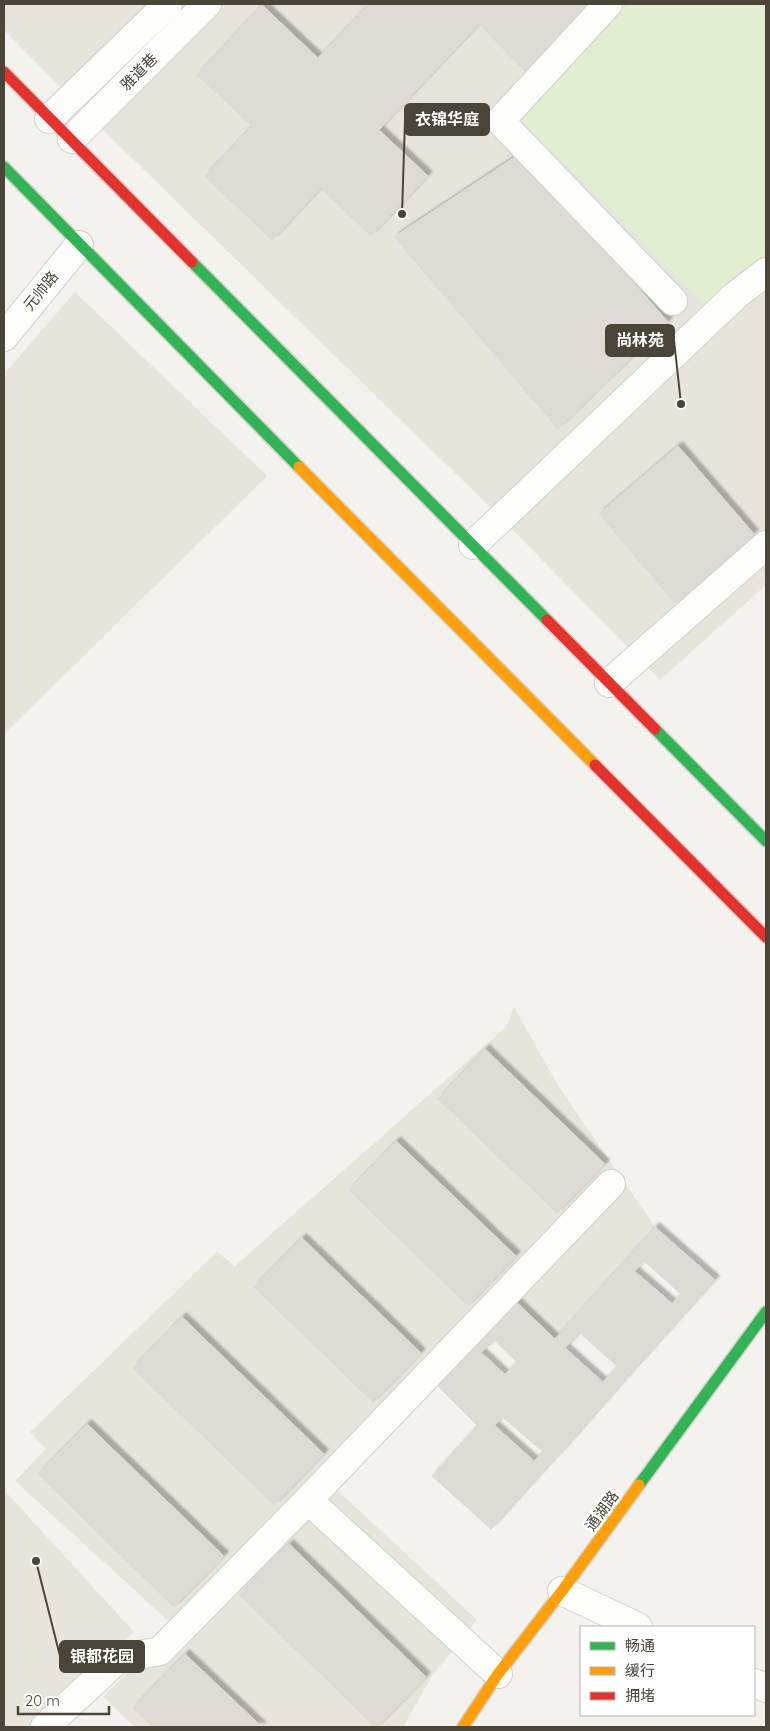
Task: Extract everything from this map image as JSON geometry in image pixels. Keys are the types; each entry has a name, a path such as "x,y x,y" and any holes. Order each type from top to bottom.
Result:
{"main road":[{"path":"4,72 766,841"},
{"path":"4,167 79,245 766,937"},
{"name":"通湖路","path":"463,1727 498,1674 562,1591 766,1312"}],"street":[{"name":"雅道巷","path":"50,119 168,4"},
{"name":"雅道巷","path":"72,139 206,4"},
{"path":"608,4 500,120 673,301"},
{"name":"元帅路","path":"4,337 79,245"},
{"path":"473,545 736,295 766,272"},
{"path":"609,683 766,545"},
{"path":"45,1727 118,1659 160,1651 308,1500 611,1184"},
{"path":"308,1500 498,1674"},
{"path":"562,1591 636,1626"}],"shaded area":[{"path":"4,4 630,4 520,118 704,303 766,253 766,585 660,680 488,505 98,125 4,30"},
{"path":"75,292 267,476 4,734 4,374"},
{"path":"514,1007 559,1087 655,1227 555,1339 515,1300 336,1489 477,1620 432,1676 403,1727 135,1727 103,1697 173,1625 15,1481 46,1449 30,1432 217,1252 235,1266 506,1027"},
{"path":"4,1490 134,1632 33,1727 4,1727"}],"green space":[{"path":"630,4 762,4 766,8 766,253 704,303 520,118"}],"building":[{"path":"369,4 593,4 532,78 479,24 379,130 428,176 371,236 321,188 272,240 205,176 252,126 197,75 262,5 318,58"},
{"path":"521,153 668,322 558,429 394,237"},
{"path":"678,446 754,534 675,603 599,514"},
{"path":"485,1049 605,1164 557,1213 438,1099"},
{"path":"396,1141 516,1256 468,1306 349,1190"},
{"path":"655,1227 715,1280 702,1294 643,1241"},
{"path":"302,1238 421,1353 373,1402 254,1287"},
{"path":"643,1241 702,1294 684,1314 672,1304 681,1294 644,1261 635,1271 624,1262"},
{"path":"624,1262 684,1314 628,1376 569,1323"},
{"path":"514,1300 555,1339 526,1371 485,1331"},
{"path":"182,1317 324,1454 274,1505 133,1368"},
{"path":"569,1323 580,1333 565,1348 555,1339"},
{"path":"485,1331 494,1340 481,1352 472,1344"},
{"path":"555,1339 614,1392 562,1451 502,1398"},
{"path":"472,1344 515,1384 478,1426 435,1383"},
{"path":"517,1362 526,1371 515,1384 505,1375"},
{"path":"618,1366 628,1376 614,1392 603,1382"},
{"path":"502,1398 562,1451 544,1470 534,1462 543,1452 503,1417 494,1426 485,1417"},
{"path":"485,1417 544,1470 491,1529 432,1476"},
{"path":"87,1424 224,1556 174,1607 38,1474"},
{"path":"289,1544 426,1677 377,1727 240,1595"},
{"path":"185,1654 262,1727 153,1727 133,1708"}],"traffic: fast":[{"path":"4,167 299,467"},
{"path":"192,262 547,620"},
{"path":"655,729 766,841"},
{"path":"639,1485 766,1312"}],"traffic: slow":[{"path":"299,467 595,765"},
{"path":"463,1727 498,1674 562,1591 639,1485"}],"traffic: jam":[{"path":"4,72 192,262"},
{"path":"547,620 655,729"},
{"path":"595,765 766,937"}],"place":[{"name":"衣锦华庭","path":"402,214"},
{"name":"尚林苑","path":"681,404"},
{"name":"银都花园","path":"36,1561"}]}
